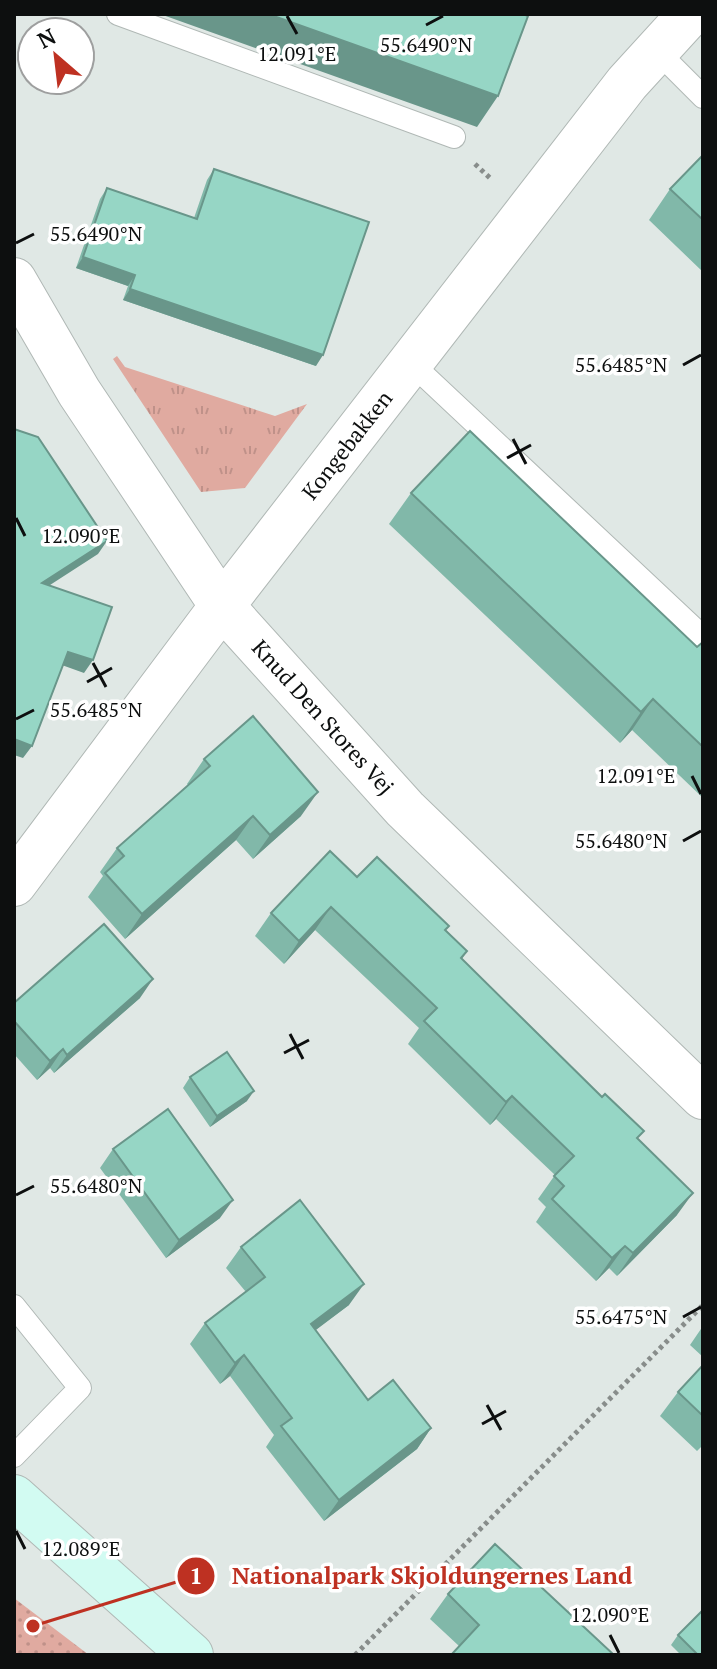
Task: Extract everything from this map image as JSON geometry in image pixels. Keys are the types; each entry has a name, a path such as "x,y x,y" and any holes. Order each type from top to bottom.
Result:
{"main road":[{"path":"14,1497 191,1655"}],"street":[{"name":"Kongebakken","path":"14,884 222,606 627,83 690,14"},
{"name":"Knud Den Stores Vej","path":"14,280 79,392 222,606 405,809 703,1097"}],"lane":[{"path":"118,14 454,137"},
{"path":"657,51 703,97"},
{"path":"411,363 703,637"},
{"path":"14,1306 80,1388 14,1456"}],"path":[{"path":"454,137 461,150 527,213"},
{"path":"355,1655 703,1305"}],"green space":[{"path":"117,356 125,367 275,416 307,404 245,488 201,492 113,359"},
{"path":"14,1598 89,1655 14,1655"}],"building":[{"path":"268,14 523,14 528,16 498,96"},
{"path":"703,155 703,220 670,189"},
{"path":"214,169 369,222 323,355 130,289 135,275 83,257 107,188 197,219"},
{"path":"14,429 38,437 107,541 42,583 112,607 93,660 68,652 32,746 14,739"},
{"path":"470,431 697,647 703,642 703,747 653,699 641,712 411,493"},
{"path":"253,716 318,792 270,835 253,816 142,914 105,873 124,856 117,848 210,766 204,759"},
{"path":"330,851 357,877 377,857 449,926 445,930 467,951 461,958 602,1097 605,1094 644,1131 637,1138 693,1193 633,1253 625,1246 612,1258 552,1199 564,1186 554,1176 574,1156 512,1096 506,1102 424,1021 437,1008 331,907 299,941 271,913"},
{"path":"104,924 153,979 67,1055 63,1049 50,1061 14,1021 14,1003"},
{"path":"227,1052 254,1091 217,1116 190,1077"},
{"path":"168,1109 233,1200 179,1240 113,1149"},
{"path":"300,1200 364,1284 311,1324 368,1400 393,1380 431,1428 339,1500 281,1426 292,1418 244,1355 235,1363 205,1323 265,1277 241,1247"},
{"path":"703,1365 703,1416 678,1392"},
{"path":"495,1544 614,1655 451,1655 479,1625 448,1594"},
{"path":"703,1610 703,1655 698,1655 678,1635"}],"place":[{"name":"Nationalpark Skjoldungernes Land","path":"33,1626"}]}
